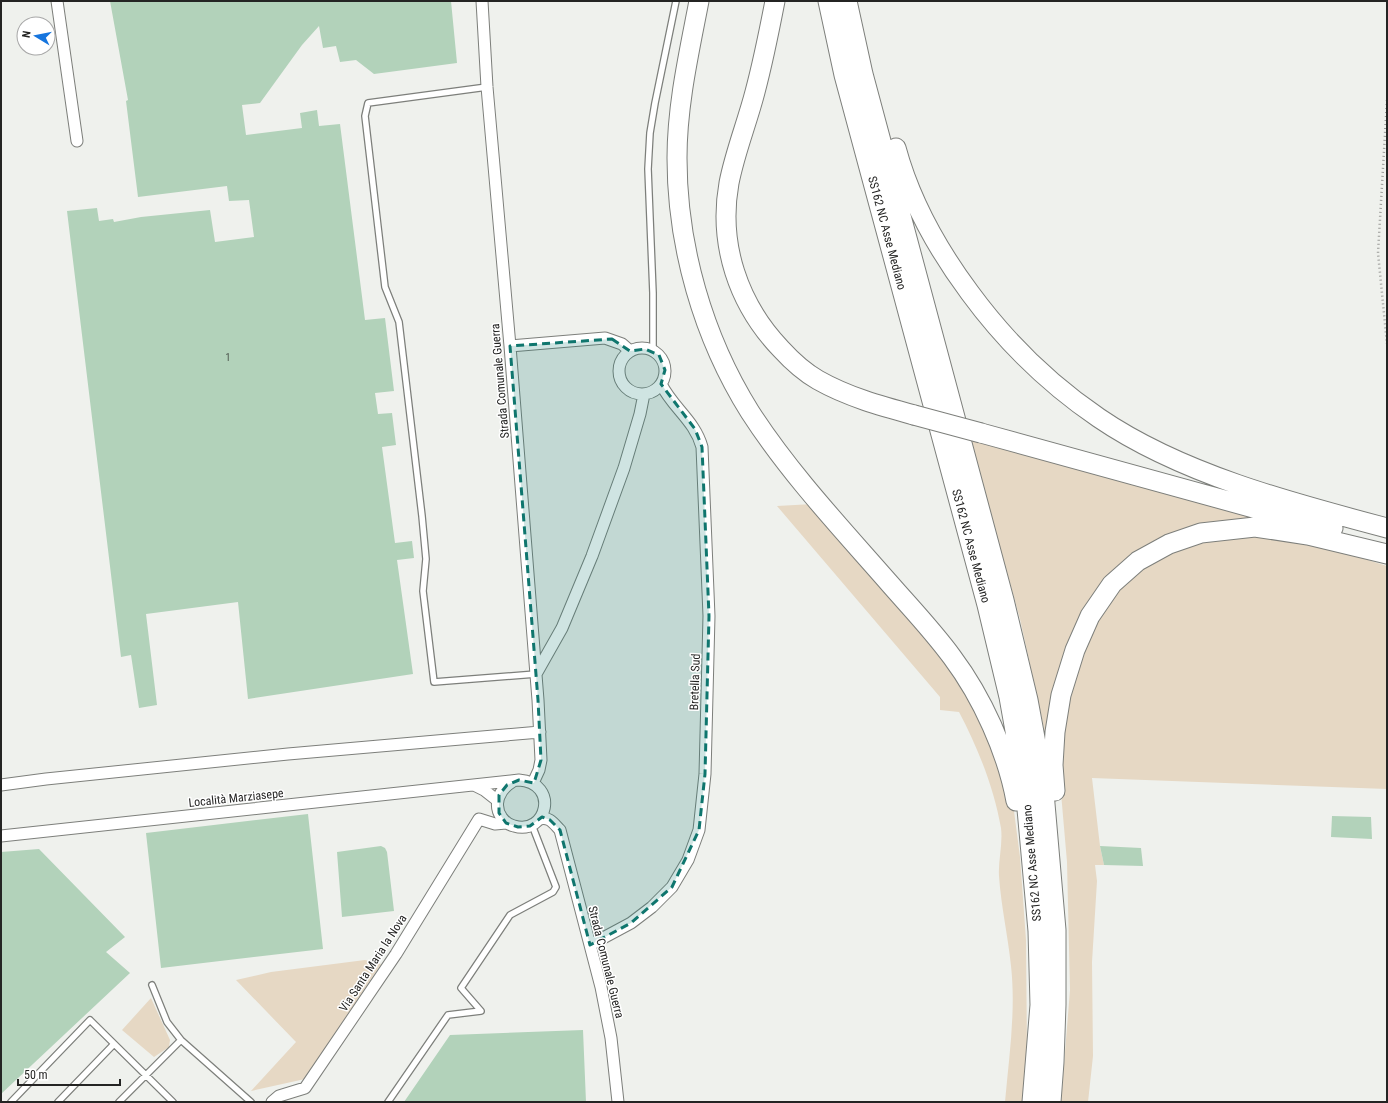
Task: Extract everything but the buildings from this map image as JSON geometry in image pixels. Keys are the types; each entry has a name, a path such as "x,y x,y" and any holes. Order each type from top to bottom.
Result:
{"highway":[{"path":"699,1 684,79 677,158 678,190 682,222 688,256 700,306 727,370 750,411 776,448 826,511 929,628 953,658 971,686 990,722 1004,758 1047,930"},
{"path":"775,1 755,93 729,182 726,204 726,225 732,267 743,295 757,320 792,361 817,379 844,392 874,403 1290,518 1387,542"},
{"name":"SS162 NC Asse Mediano","path":"828,1 844,75 985,597 1007,689 1025,788 1047,930 1056,1012 1054,1062 1050,1102"},
{"name":"SS162 NC Asse Mediano","path":"847,1 863,74 1002,592 1028,700 1043,781 1047,930 1032,1102"},
{"path":"855,1 902,172 924,218 950,267 986,315 1027,360 1067,394 1100,419 1136,440 1177,460 1233,483 1387,528"},
{"path":"1047,930 1060,859 1053,766 1055,732 1061,695 1075,650 1090,616 1112,584 1138,561 1169,544 1201,533 1255,527 1308,535 1387,554"}],"street":[{"path":"58,1 77,141"},
{"name":"Strada Comunale Guerra","path":"482,1 487,87 510,346 540,732 541,760 539,770 533,783"},
{"path":"510,346 605,338 622,344 630,352"},
{"path":"645,348 653,351 663,362 665,370 664,378 661,384 656,390 644,394 634,393 628,390 620,378 619,370 624,357 630,352 638,349 645,348"},
{"name":"Bretella Sud","path":"590,945 631,922 652,907 672,887 688,860 699,830 703,803 709,616 702,446 695,429 674,404 661,384"},
{"path":"536,674 562,628 592,556 624,468 640,414 644,394"},
{"path":"1,785 288,754 540,732"},
{"path":"519,780 533,783 542,793 545,800 543,813 536,822 524,828 506,823 499,813 498,801 502,789 512,782 519,780"},
{"name":"Località Marziasepe","path":"1,836 512,782"},
{"path":"474,785 484,790 498,801"},
{"name":"Strada Comunale Guerra","path":"536,822 544,818 550,820 560,830 602,987 611,1038 618,1102"},
{"name":"Via Santa Maria la Nova","path":"272,1102 280,1096 305,1088 396,954 478,819 495,824 506,823"}],"lane":[{"path":"653,351 653,292 648,169 650,134 676,1"},
{"path":"487,87 368,103 365,116 385,287 399,322 422,516 426,560 423,591 434,682 536,674"},
{"path":"388,1102 448,1015 481,1011 461,988 510,915 553,892 556,887 536,822"},
{"path":"152,985 167,1022 181,1040 251,1102"},
{"path":"11,1102 90,1020 173,1102"},
{"path":"119,1102 181,1040"},
{"path":"58,1102 114,1044"}],"path":[{"path":"1387,100 1378,253 1387,344"}],"highlighted area":[{"path":"612,339 630,351 645,349 659,355 665,370 661,384 695,429 702,447 709,616 705,774 699,830 672,887 631,923 590,945 560,830 550,820 542,817 530,826 518,827 506,823 499,813 499,795 507,785 519,780 534,783 541,760 538,700 510,346"}],"shaded area":[{"path":"970,440 1291,523 1236,523 1109,577 1049,733 1045,733 1020,619"},
{"path":"813,504 942,653 998,752 1014,811 1020,857 1026,940 1027,1053 1023,1102 1005,1102 1013,1000 1010,955 999,876 1001,828 990,783 973,740 959,712 940,710 940,697 777,506"},
{"path":"1220,536 1276,536 1352,555 1387,566 1387,789 1092,778 1100,846 1104,865 1095,865 1097,881 1092,962 1093,1056 1088,1102 1061,1102 1070,990 1067,862 1059,770 1070,686 1096,617 1116,588 1160,556"},
{"path":"365,960 381,964 305,1079 251,1091 296,1042 236,980 271,972"},
{"path":"151,998 170,1040 169,1047 154,1057 122,1030"}]}
